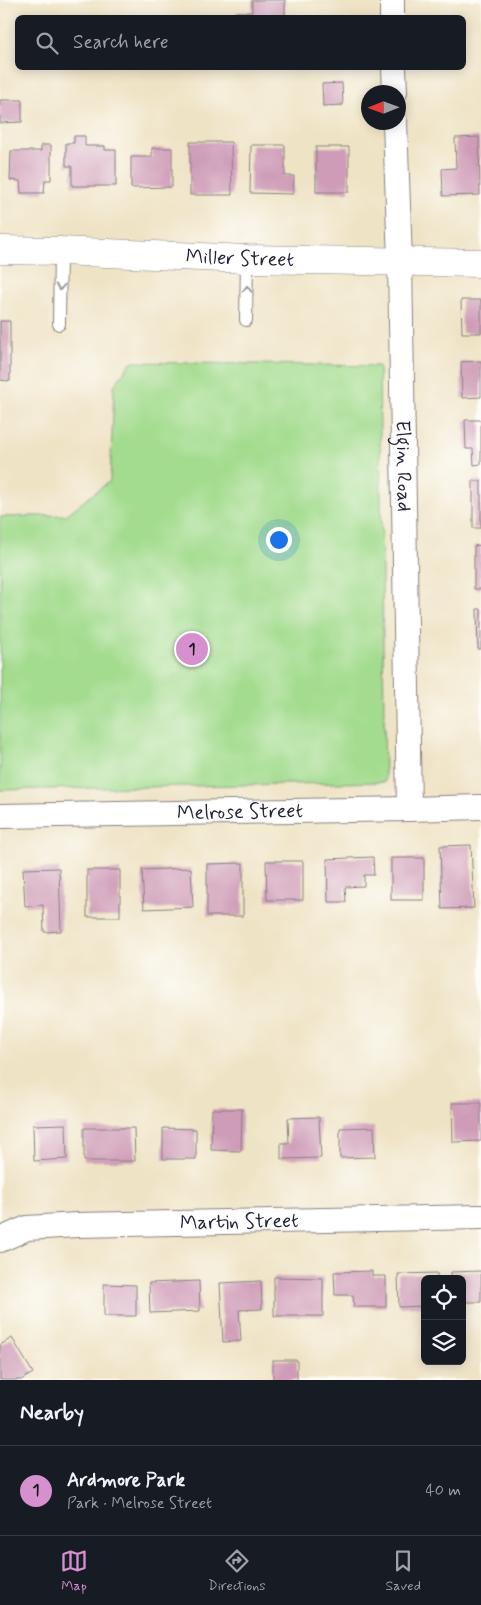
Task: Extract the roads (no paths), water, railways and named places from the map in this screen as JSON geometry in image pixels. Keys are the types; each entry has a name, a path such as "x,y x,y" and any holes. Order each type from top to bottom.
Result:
{"main road":[{"name":"Miller Street","path":"0,250 247,259 481,263"}],"street":[{"path":"392,0 392,15"},
{"path":"394,70 394,85"},
{"name":"Elgin Road","path":"396,130 409,809"},
{"name":"Melrose Street","path":"0,816 409,809 481,806"},
{"name":"Martin Street","path":"0,1240 27,1228 77,1225 481,1217"}],"lane":[{"path":"59,324 60,251"},
{"path":"246,320 247,259"}],"place":[{"name":"Ardmore Park","path":"192,649"}]}
